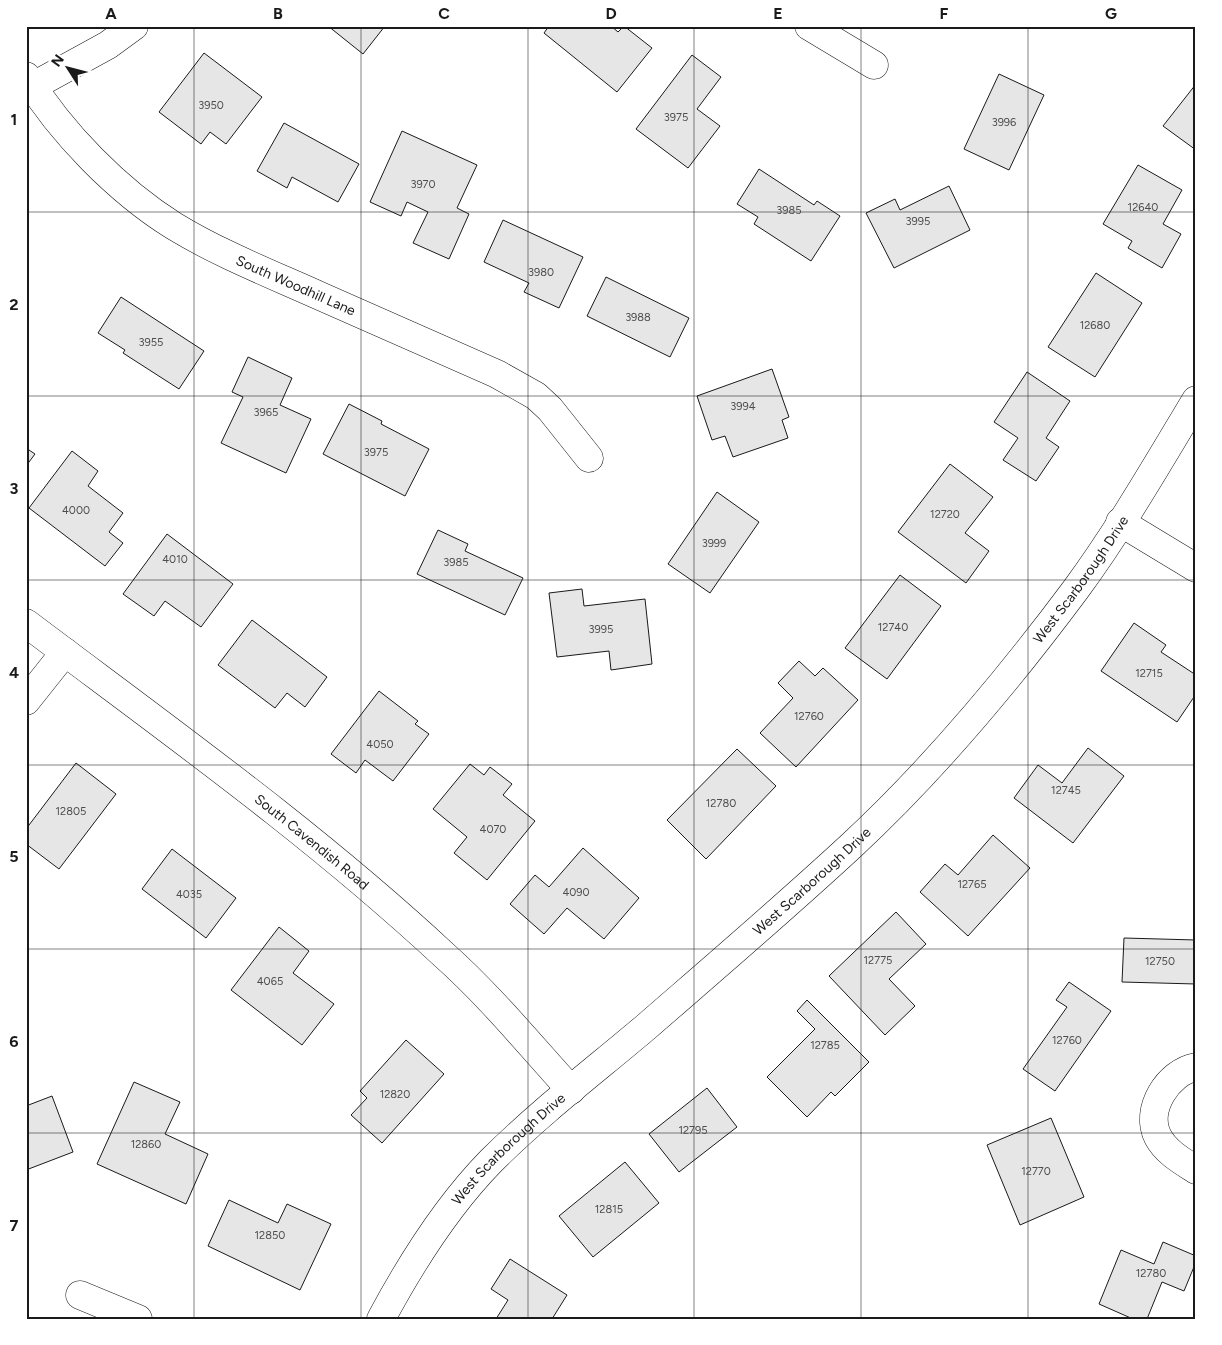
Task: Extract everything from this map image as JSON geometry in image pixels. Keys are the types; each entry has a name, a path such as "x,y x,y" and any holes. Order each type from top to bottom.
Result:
{"street":[{"path":"28,84 108,45 134,26"},
{"path":"809,26 874,65"},
{"name":"South Woodhill Lane","path":"28,84 104,171 138,200 174,226 242,261 497,374 536,396 550,409 589,458"},
{"name":"West Scarborough Drive","path":"381,1319 402,1280 445,1215 490,1162 571,1090 763,927 892,805 978,711 1077,588 1193,411"},
{"path":"1120,522 1196,568"},
{"name":"South Cavendish Road","path":"26,623 308,838 386,901 447,956 571,1090"},
{"path":"26,701 65,652"},
{"path":"1196,1067 1182,1072 1172,1079 1158,1100 1155,1113 1158,1137 1174,1156 1196,1170"},
{"path":"80,1295 138,1319"}],"building":[{"path":"328,26 385,26 363,54"},
{"path":"549,26 611,26 618,32 624,26 652,48 617,92 544,33"},
{"path":"204,53 262,97 226,144 210,132 201,144 159,112"},
{"path":"692,55 721,77 697,109 720,126 688,168 636,129"},
{"path":"999,74 1044,95 1009,170 964,149"},
{"path":"1196,84 1196,150 1163,126"},
{"path":"284,123 359,164 338,202 292,177 287,188 257,171"},
{"path":"402,131 477,165 457,208 469,214 449,259 413,243 428,212 407,202 401,216 370,202"},
{"path":"1138,165 1182,190 1163,224 1181,234 1162,268 1128,248 1132,241 1103,224"},
{"path":"759,169 814,205 817,201 840,216 811,261 754,224 758,217 737,204"},
{"path":"949,186 970,230 894,268 866,213 895,199 900,210"},
{"path":"503,220 583,257 559,308 524,292 529,283 484,262"},
{"path":"1096,273 1142,303 1095,377 1048,347"},
{"path":"606,277 689,318 670,357 587,316"},
{"path":"121,297 204,351 179,389 123,353 125,350 98,333"},
{"path":"248,357 292,378 280,405 311,419 286,473 221,443 243,397 232,392"},
{"path":"772,369 789,417 782,420 788,438 733,457 725,436 712,440 697,396"},
{"path":"1027,372 1070,401 1046,438 1059,447 1036,481 1003,460 1018,438 994,422"},
{"path":"349,404 382,421 381,424 429,449 405,496 323,454"},
{"path":"26,448 35,454 26,466"},
{"path":"72,451 98,471 88,486 123,513 109,532 123,543 105,566 29,508"},
{"path":"950,464 993,497 965,533 989,551 966,583 898,532"},
{"path":"717,492 759,522 710,593 668,564"},
{"path":"438,530 468,544 465,551 523,578 505,615 417,574"},
{"path":"167,534 233,584 201,627 165,601 154,616 123,594"},
{"path":"900,575 941,606 887,679 845,648"},
{"path":"582,589 584,606 645,599 652,664 611,670 609,651 557,657 549,593"},
{"path":"252,620 327,677 305,707 287,693 275,708 218,665"},
{"path":"1134,623 1166,645 1161,652 1196,675 1196,694 1177,722 1101,671"},
{"path":"799,661 815,676 823,668 858,700 796,767 760,733 793,698 778,683"},
{"path":"379,691 418,721 415,724 429,734 393,781 365,760 356,773 331,754"},
{"path":"1088,748 1124,776 1073,843 1014,798 1038,765 1062,783"},
{"path":"737,749 776,786 706,859 667,820"},
{"path":"76,763 116,794 59,869 26,844 26,829"},
{"path":"470,764 484,775 490,767 512,784 503,795 535,821 487,880 454,853 467,837 433,809"},
{"path":"993,835 1030,868 968,936 920,892 945,864 958,875"},
{"path":"583,848 639,898 604,939 567,908 544,934 510,904 535,875 549,887"},
{"path":"172,849 236,898 206,938 142,889"},
{"path":"896,912 926,944 889,979 915,1006 885,1035 829,976"},
{"path":"279,927 309,951 293,973 334,1004 302,1045 231,990"},
{"path":"1124,938 1196,940 1196,984 1122,982"},
{"path":"1069,982 1111,1011 1055,1091 1023,1069 1067,1007 1056,1000"},
{"path":"807,1000 869,1062 835,1096 831,1092 807,1117 767,1077 815,1029 797,1011"},
{"path":"406,1040 444,1074 382,1143 351,1115 367,1098 360,1091"},
{"path":"134,1082 180,1102 165,1134 208,1154 186,1204 97,1164"},
{"path":"707,1088 737,1127 679,1172 649,1134"},
{"path":"52,1096 73,1152 26,1170 26,1106"},
{"path":"1051,1118 1084,1197 1020,1225 987,1145"},
{"path":"625,1162 659,1203 593,1257 559,1216"},
{"path":"229,1200 278,1223 287,1204 331,1224 300,1290 208,1246"},
{"path":"1163,1242 1196,1256 1196,1262 1184,1291 1162,1282 1147,1319 1133,1319 1099,1304 1121,1250 1154,1264"},
{"path":"510,1259 567,1295 552,1319 496,1319 508,1300 491,1289"}]}
